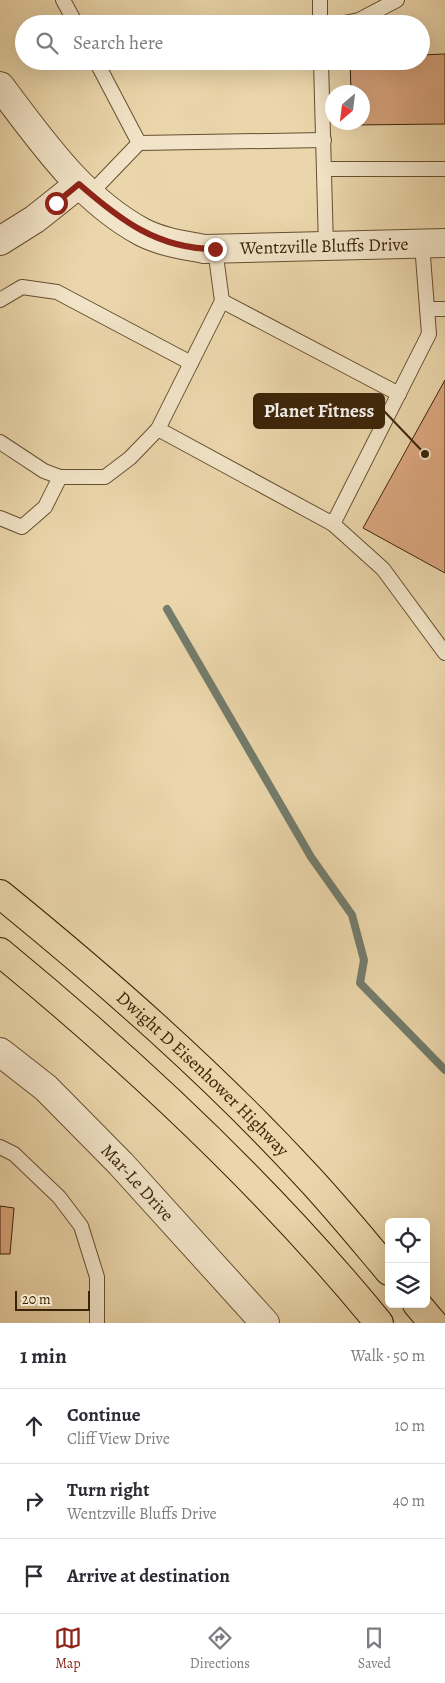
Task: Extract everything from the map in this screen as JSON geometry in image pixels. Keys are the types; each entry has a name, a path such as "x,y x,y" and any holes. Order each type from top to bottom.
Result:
{"highway":[{"path":"0,872 113,989"},
{"name":"Dwight D Eisenhower Highway","path":"0,894 113,989 250,1116 308,1177 385,1266"},
{"path":"0,952 116,1051 179,1110 243,1173 379,1323"},
{"path":"420,1308 433,1323"}],"street":[{"name":"Wentzville Bluffs Drive","path":"0,86 56,159 85,189 114,214 144,233 175,244 215,249 433,244"},
{"path":"0,241 85,189"},
{"name":"Mar-Le Drive","path":"0,1052 46,1088 121,1164 265,1323"}],"lane":[{"path":"63,0 71,15"},
{"path":"320,0 320,15"},
{"path":"368,15 397,0"},
{"path":"101,70 140,143"},
{"path":"322,70 326,247"},
{"path":"85,189 140,143 324,140"},
{"path":"324,169 445,169"},
{"path":"333,524 429,334 427,309 433,244"},
{"path":"0,442 44,471 60,477 105,477 130,458 158,429 222,302 215,249"},
{"path":"0,300 22,287 57,292 191,363"},
{"path":"222,302 399,394"},
{"path":"427,309 445,309"},
{"path":"158,429 333,524 383,569 445,653"},
{"path":"0,518 22,527 45,507 60,477"},
{"path":"0,1147 14,1154 59,1197 81,1226 97,1277 96,1323"}],"building":[{"path":"445,54 445,124 370,125 370,85 351,85 350,70 430,70 430,55"},
{"path":"445,380 445,573 363,528"},
{"path":"0,1206 14,1208 10,1254 0,1254"}],"waterway":[{"path":"167,609 311,857 352,915 364,960 360,983 445,1070"}],"place":[{"name":"Planet Fitness","path":"425,454"}],"route":[{"path":"56,203 79,184 114,214 144,233 175,244 215,249"}]}
